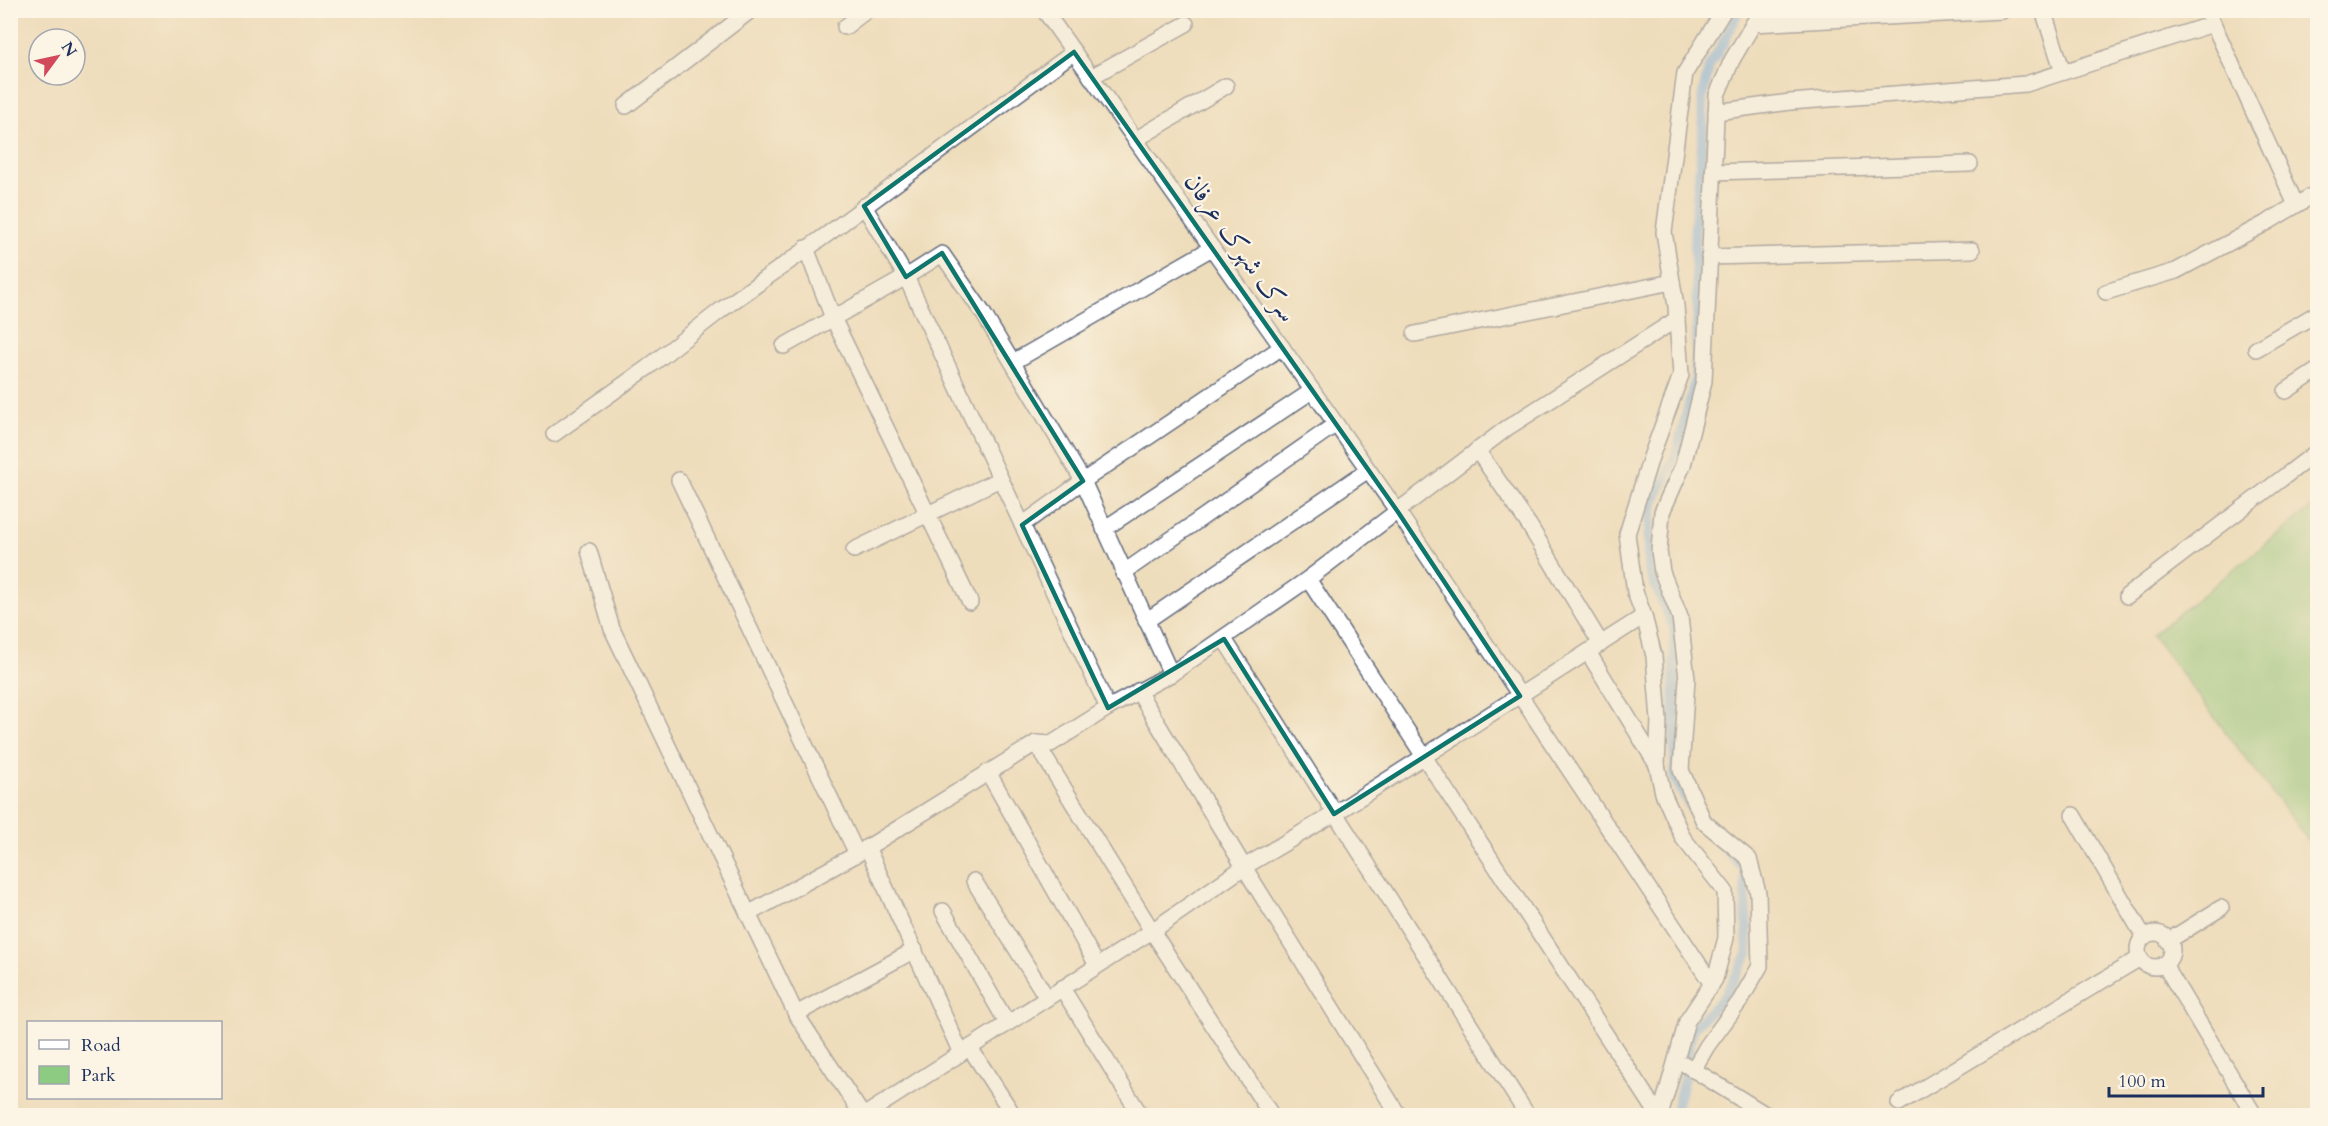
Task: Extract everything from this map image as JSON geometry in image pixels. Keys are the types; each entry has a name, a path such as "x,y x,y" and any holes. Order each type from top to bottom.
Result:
{"street":[{"path":"626,106 751,10"},
{"path":"845,27 867,10"},
{"name":"سرک شهرک عرفان","path":"1044,10 1398,512 1712,984"},
{"path":"1659,1116 1684,1062 1687,1021 1712,984 1726,938 1725,891 1683,838 1663,793 1657,765 1659,720 1654,656 1635,592 1627,534 1651,457 1681,375 1677,319 1664,232 1684,73 1724,10"},
{"path":"2043,10 2063,72"},
{"path":"1684,1062 1707,1046 1740,1001 1760,966 1758,893 1749,860 1704,822 1681,770 1687,680 1680,617 1662,572 1659,551 1662,512 1683,465 1704,380 1717,95 1732,60 1756,17 2002,11"},
{"path":"1716,112 1790,102 2026,84 2210,17 2296,205"},
{"path":"1091,77 1186,24"},
{"path":"554,434 647,368 721,310 1074,52"},
{"path":"1135,140 1226,86"},
{"path":"1713,172 1970,164"},
{"path":"2106,292 2176,271 2268,222 2318,192"},
{"path":"864,206 906,277 1108,708"},
{"path":"806,248 833,318 970,602"},
{"path":"1013,362 1212,248"},
{"path":"1709,257 1972,250"},
{"path":"784,346 942,254 1013,362 1083,481 1171,674"},
{"path":"1415,334 1671,282"},
{"path":"2256,350 2318,314"},
{"path":"748,914 862,851 1036,743 1051,744 1108,708 1171,674 1308,579 1507,428 1677,319"},
{"path":"1022,525 1083,481 1282,347"},
{"path":"2286,391 2318,370"},
{"path":"1681,375 1704,380"},
{"path":"1104,529 1312,391"},
{"path":"1123,573 1336,424"},
{"path":"1477,450 1529,525 1657,765"},
{"path":"2127,596 2318,451"},
{"path":"1146,621 1368,470"},
{"path":"854,550 1000,479"},
{"path":"680,480 862,851 965,1050 1014,1116"},
{"path":"589,551 612,629 796,1014 863,1116 1152,931 1244,867 1334,814 1644,616"},
{"path":"1308,579 1659,1116"},
{"path":"1224,639 1528,1116"},
{"path":"1138,691 1399,1116"},
{"path":"1036,743 1152,931 1272,1116"},
{"path":"988,772 1097,965"},
{"path":"2073,815 2144,937"},
{"path":"975,881 1047,998"},
{"path":"2168,941 2221,908"},
{"path":"944,911 1007,1023"},
{"path":"2155,933 2168,941 2171,951 2164,964 2148,965 2140,958 2138,947 2144,937 2155,933"},
{"path":"796,1014 915,950"},
{"path":"1899,1103 2140,958"},
{"path":"2164,964 2255,1116"},
{"path":"1062,988 1141,1116"},
{"path":"1684,1062 1768,1116"}],"highlighted area":[{"path":"1074,52 1398,512 1520,696 1334,814 1224,639 1108,708 1022,525 1083,481 942,253 906,277 864,206"}],"green space":[{"path":"2317,503 2317,852 2152,635"}],"waterway":[{"path":"1691,809 1675,779 1674,628 1648,569 1648,537 1653,504 1676,455 1695,380 1698,312 1694,236 1703,131 1702,98 1709,67 1739,10"},
{"path":"1674,1116 1694,1027 1724,997 1748,954 1744,868 1716,840"}]}
